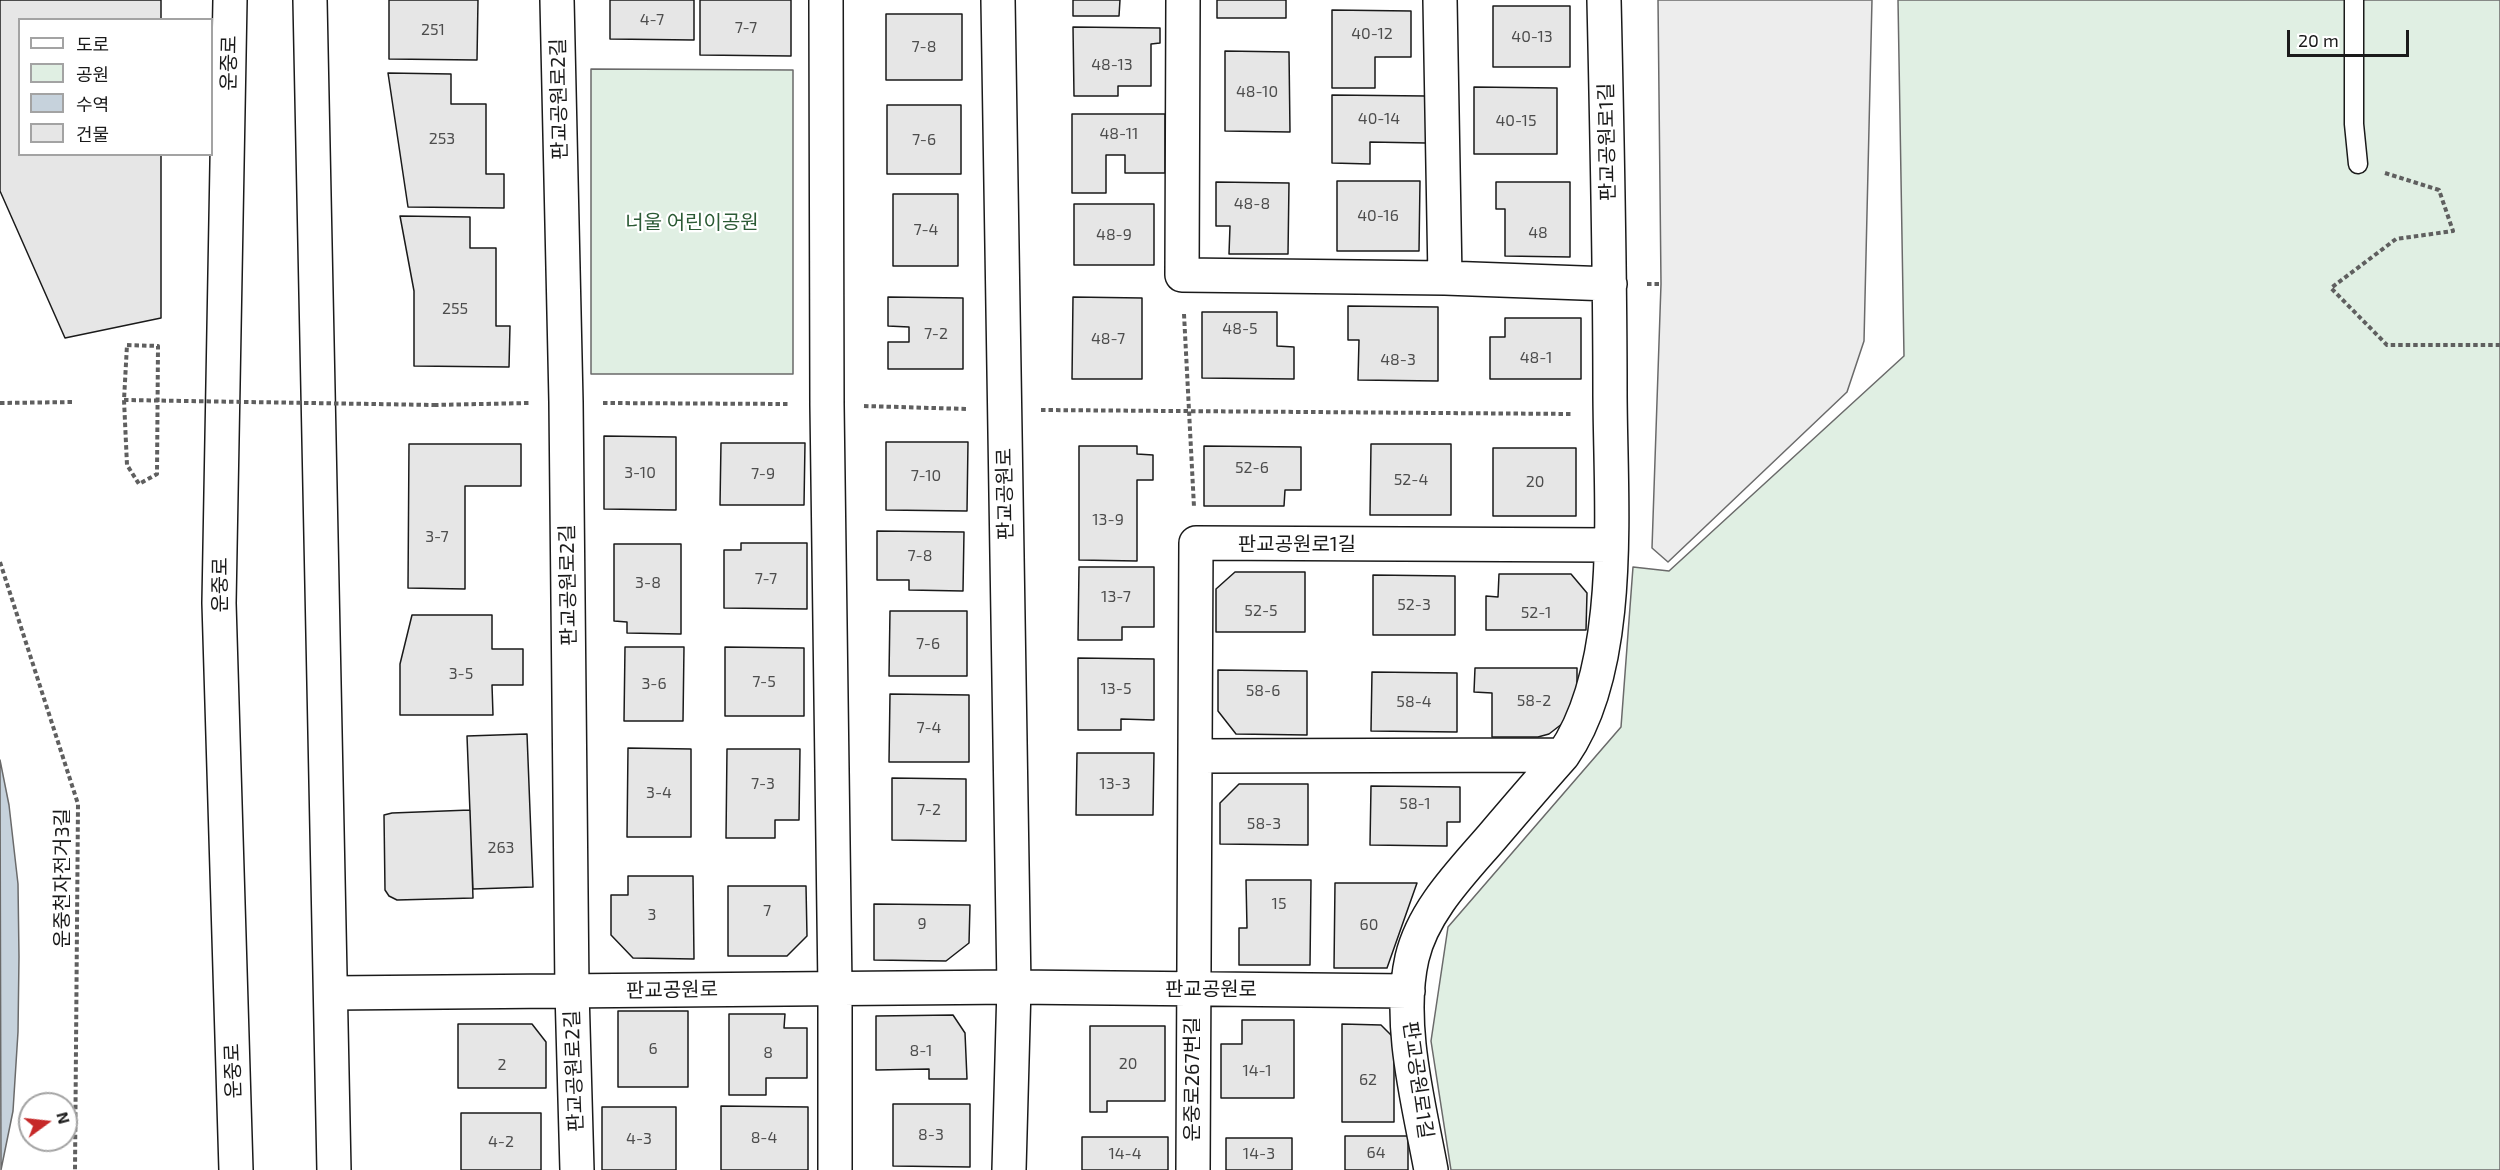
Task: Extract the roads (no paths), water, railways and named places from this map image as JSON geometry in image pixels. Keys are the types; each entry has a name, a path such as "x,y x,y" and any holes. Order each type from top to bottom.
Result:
{"street":[{"name":"운중로","path":"230,0 219,603 236,1170"},
{"path":"310,0 334,1170"},
{"name":"판교공원로2길","path":"557,0 566,402 572,991 577,1170"},
{"path":"826,0 827,405 835,989 835,1170"},
{"name":"판교공원로","path":"998,0 1014,987 1009,1170"},
{"path":"1183,0 1182,275 1445,278 1610,284"},
{"path":"1440,0 1445,278"},
{"name":"판교공원로1길","path":"1431,1170 1409,1049 1408,991 1412,957 1426,922 1451,885 1563,755 1575,737 1591,699 1603,653 1610,545 1610,284 1604,0"},
{"name":"판교공원로1길","path":"1195,756 1196,543 1610,545"},
{"path":"1192,988 1195,756 1563,755"},
{"name":"판교공원로","path":"331,993 1014,987 1408,991"},
{"name":"운중로267번길","path":"1192,988 1193,1170"}],"lane":[{"path":"2354,0 2354,124 2358,164"}],"water":[{"path":"0,760 9,805 18,884 19,957 18,1032 13,1111 1,1170"}],"park label":[{"name":"너울 어린이공원","path":"692,222"}]}
